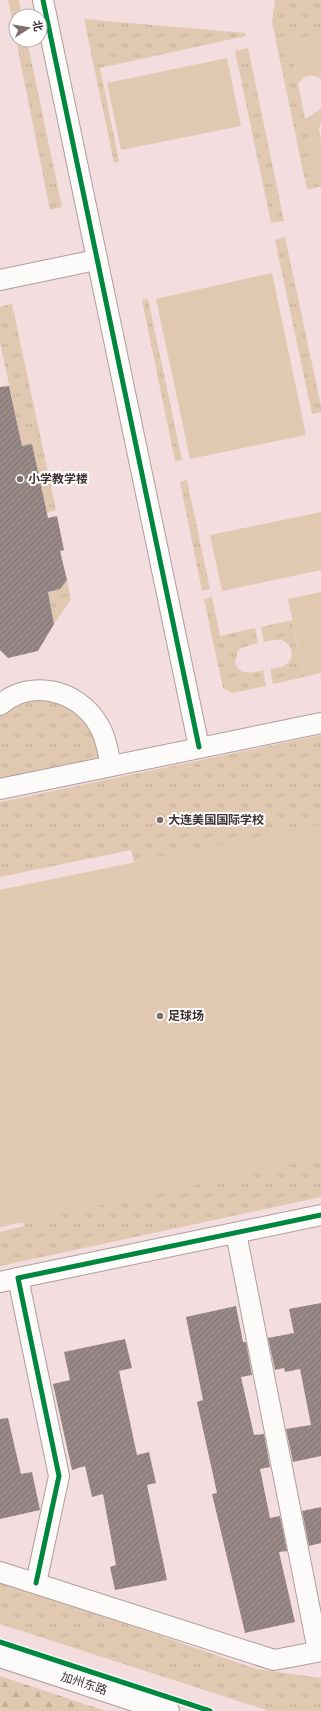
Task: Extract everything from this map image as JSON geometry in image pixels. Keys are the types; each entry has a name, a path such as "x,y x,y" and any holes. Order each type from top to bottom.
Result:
{"street":[{"path":"43,0 96,260 199,747"},
{"path":"0,280 96,260"},
{"path":"0,705 7,700 27,692 48,690 69,696 86,708 99,725 105,741 111,766"},
{"path":"0,789 321,723"},
{"path":"36,1583 59,1476 9,1280 321,1215"},
{"path":"0,1572 274,1660 320,1651 236,1233"},
{"name":"加州东路","path":"0,1656 168,1711"}],"green space":[{"path":"8,0 19,0 20,8 10,8"},
{"path":"275,0 321,0 321,37 289,40 319,187 307,190 272,22"},
{"path":"84,19 245,33 246,36 100,68 119,161 114,163"},
{"path":"321,37 321,79 314,76 308,76 298,84 289,40"},
{"path":"18,48 29,48 62,207 50,210"},
{"path":"248,48 284,221 271,223 235,51"},
{"path":"227,58 241,126 121,150 107,83"},
{"path":"321,109 321,122 319,129 321,140 321,187 319,187 305,119"},
{"path":"285,237 321,406 321,412 312,414 275,240"},
{"path":"272,273 306,435 190,459 156,299"},
{"path":"148,299 182,460 175,461 142,300"},
{"path":"12,304 56,510 47,513 32,444 22,446 0,342 0,307"},
{"path":"187,480 210,589 202,591 180,482"},
{"path":"321,512 321,570 222,591 210,535"},
{"path":"67,580 71,599 54,624 48,592 60,589"},
{"path":"321,592 321,673 304,677 288,599"},
{"path":"212,597 220,636 255,628 258,643 238,650 235,663 243,672 250,673 263,670 266,686 233,693 223,688 204,599"},
{"path":"292,620 304,677 273,684 270,669 280,667 288,663 292,653 287,643 284,641 277,640 264,642 261,627"},
{"path":"27,691 86,708 111,766 0,789 0,705"},
{"path":"321,735 321,1197 0,1266 0,1232 24,1226 23,1222 0,1227 0,890 134,863 131,850 0,877 0,802"},
{"path":"321,824 321,1158 0,1227 0,890"},
{"path":"0,1580 256,1669 321,1678 321,1711 269,1711 0,1624"},
{"path":"0,1676 106,1711 0,1711"}],"building":[{"name":"小学教学楼","path":"9,386 22,446 32,444 48,518 57,516 64,550 60,551 67,580 60,589 48,592 54,624 38,651 8,658 0,650 0,387"},
{"path":"321,1303 321,1456 293,1462 286,1429 311,1425 300,1369 285,1372 284,1368 275,1370 268,1338 294,1333 289,1309"},
{"path":"236,1306 243,1342 246,1342 252,1375 241,1377 254,1435 264,1434 270,1467 260,1469 270,1518 280,1516 287,1551 279,1552 295,1622 245,1633 212,1494 217,1493 197,1402 203,1400 186,1317"},
{"path":"125,1339 132,1368 119,1371 137,1455 149,1452 156,1483 147,1485 167,1580 115,1590 110,1567 116,1565 103,1494 92,1497 85,1466 72,1470 53,1384 70,1380 64,1352"},
{"path":"8,1418 21,1474 32,1472 40,1510 0,1519 0,1419"},
{"path":"321,1507 321,1543 309,1546 302,1511"}],"cycle path":[{"path":"43,0 199,747"},
{"path":"36,1583 59,1476 18,1278 321,1215"},
{"path":"0,1642 210,1711"}],"place":[{"name":"小学教学楼","path":"20,479"},
{"name":"大连美国国际学校","path":"160,820"},
{"name":"足球场","path":"160,1016"}]}
